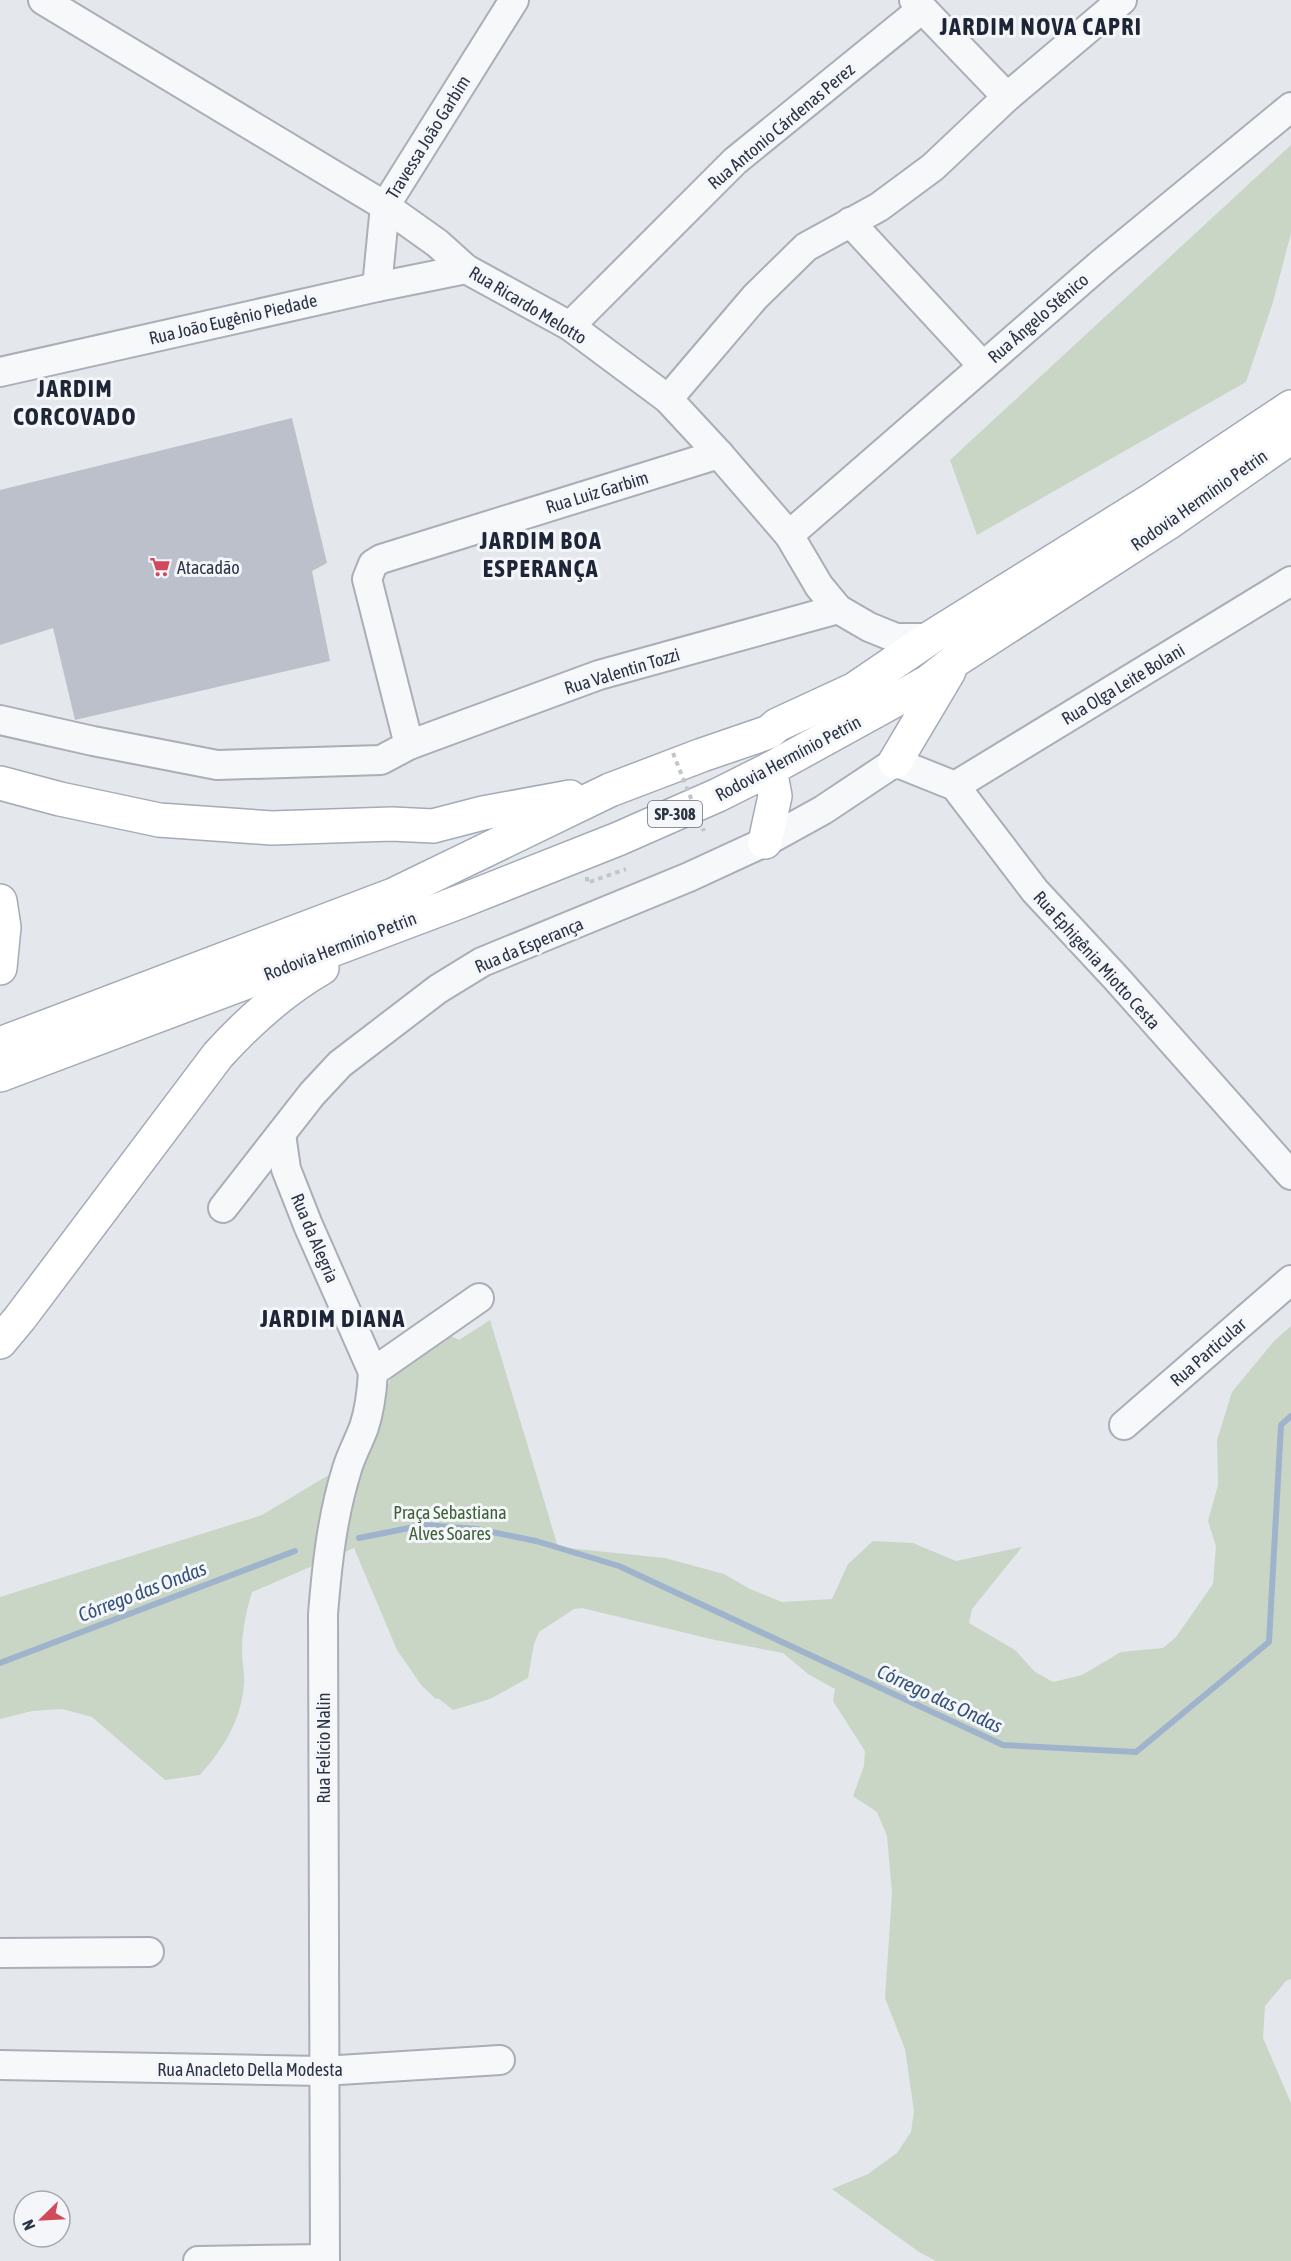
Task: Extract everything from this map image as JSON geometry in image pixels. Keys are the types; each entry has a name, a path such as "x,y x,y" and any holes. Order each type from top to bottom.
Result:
{"main road":[{"name":"Rodovia Hermínio Petrin","path":"0,1044 393,895 610,790 769,732 855,689 930,638 1152,499 1291,407"},
{"name":"Rodovia Hermínio Petrin","path":"0,1075 459,902 618,839 718,795 770,769 928,681 956,660 1168,523 1291,437"},
{"path":"895,762 956,660"},
{"path":"765,842 775,796 770,769"},
{"path":"0,783 60,799 159,820 273,828 392,824 433,826 483,813 610,790"},
{"path":"0,901 4,927 0,968"},
{"path":"0,1342 218,1055 245,1026 294,984 337,960 459,902"}],"street":[{"name":"Rua Ricardo Melotto","path":"43,0 385,206 437,243 466,269 570,326 668,399 789,535 819,586 838,609 868,627 896,638 930,638"},
{"name":"Travessa João Garbim","path":"377,287 385,206 514,0"},
{"path":"668,399 755,297 806,247 879,207 933,167 1007,97 1122,0"},
{"path":"918,4 1007,97"},
{"name":"Rua Antonio Cárdenas Perez","path":"570,326 735,161 918,4"},
{"name":"Rua Ângelo Stênico","path":"789,535 1104,261 1291,107"},
{"path":"850,222 983,366"},
{"name":"Rua João Eugênio Piedade","path":"0,372 466,269"},
{"name":"Rua Luiz Garbim","path":"409,745 367,579 373,564 392,555 719,454"},
{"name":"Rua Olga Leite Bolani","path":"955,786 1291,582"},
{"name":"Rua Valentin Tozzi","path":"0,720 217,765 381,760 409,745 599,675 838,609"},
{"path":"895,762 955,786"},
{"name":"Rua da Esperança","path":"224,1208 312,1094 340,1064 438,989 482,962 689,877 765,842 823,810 895,762"},
{"name":"Rua Ephigênia Miotto Cesta","path":"955,786 1035,891 1116,978 1291,1175"},
{"name":"Rua da Alegria","path":"281,1134 286,1169 308,1225 373,1372"},
{"name":"Rua Particular","path":"1124,1425 1291,1280"},
{"path":"373,1372 479,1298"},
{"name":"Rua Felício Nalin","path":"325,2260 323,1614 335,1511 347,1467 364,1426 372,1393 373,1372"},
{"path":"0,1953 149,1953"},
{"name":"Rua Anacleto Della Modesta","path":"0,2065 323,2072 500,2060"},
{"path":"198,2261 325,2260"}],"path":[{"path":"673,753 704,831"}],"green space":[{"path":"1291,145 1291,233 1273,302 1246,382 977,535 950,460"},
{"name":"Praça Sebastiana Alves Soares","path":"490,1320 558,1547 665,1558 724,1574 750,1589 782,1602 832,1599 848,1564 873,1541 913,1543 956,1561 1022,1547 972,1609 969,1623 1015,1650 1035,1672 1053,1682 1082,1675 1121,1652 1163,1648 1176,1637 1213,1584 1216,1546 1208,1521 1218,1485 1217,1440 1232,1392 1274,1341 1291,1326 1291,1979 1286,1981 1265,2006 1263,2038 1291,2103 1291,2261 936,2261 919,2252 832,2189 868,2174 897,2153 911,2132 914,2111 905,2049 885,1998 892,1893 887,1836 877,1812 853,1796 864,1766 865,1751 833,1701 835,1689 808,1674 783,1653 715,1640 582,1608 574,1609 539,1632 534,1644 528,1678 490,1699 453,1710 422,1686 397,1650 354,1548 252,1592 243,1637 244,1680 239,1710 223,1745 200,1775 165,1780 92,1717 62,1709 32,1711 0,1719 0,1597 262,1515 367,1452 384,1394 398,1368 408,1358 428,1345 451,1336 459,1340"}],"building":[{"name":"Atacadão","path":"292,418 327,563 312,571 330,661 75,720 53,628 0,645 0,490"}],"waterway":[{"name":"Córrego das Ondas","path":"359,1538 424,1525 477,1529 536,1541 619,1566 1003,1745 1136,1752 1269,1642 1281,1425 1291,1416"},
{"name":"Córrego das Ondas","path":"0,1663 295,1551"}],"place":[{"name":"Atacadão","path":"160,567"}],"district":[{"name":"JARDIM NOVA CAPRI","path":"1041,26"},
{"name":"JARDIM CORCOVADO","path":"75,402"},
{"name":"JARDIM BOA ESPERANÇA","path":"541,554"},
{"name":"JARDIM DIANA","path":"333,1318"}]}
